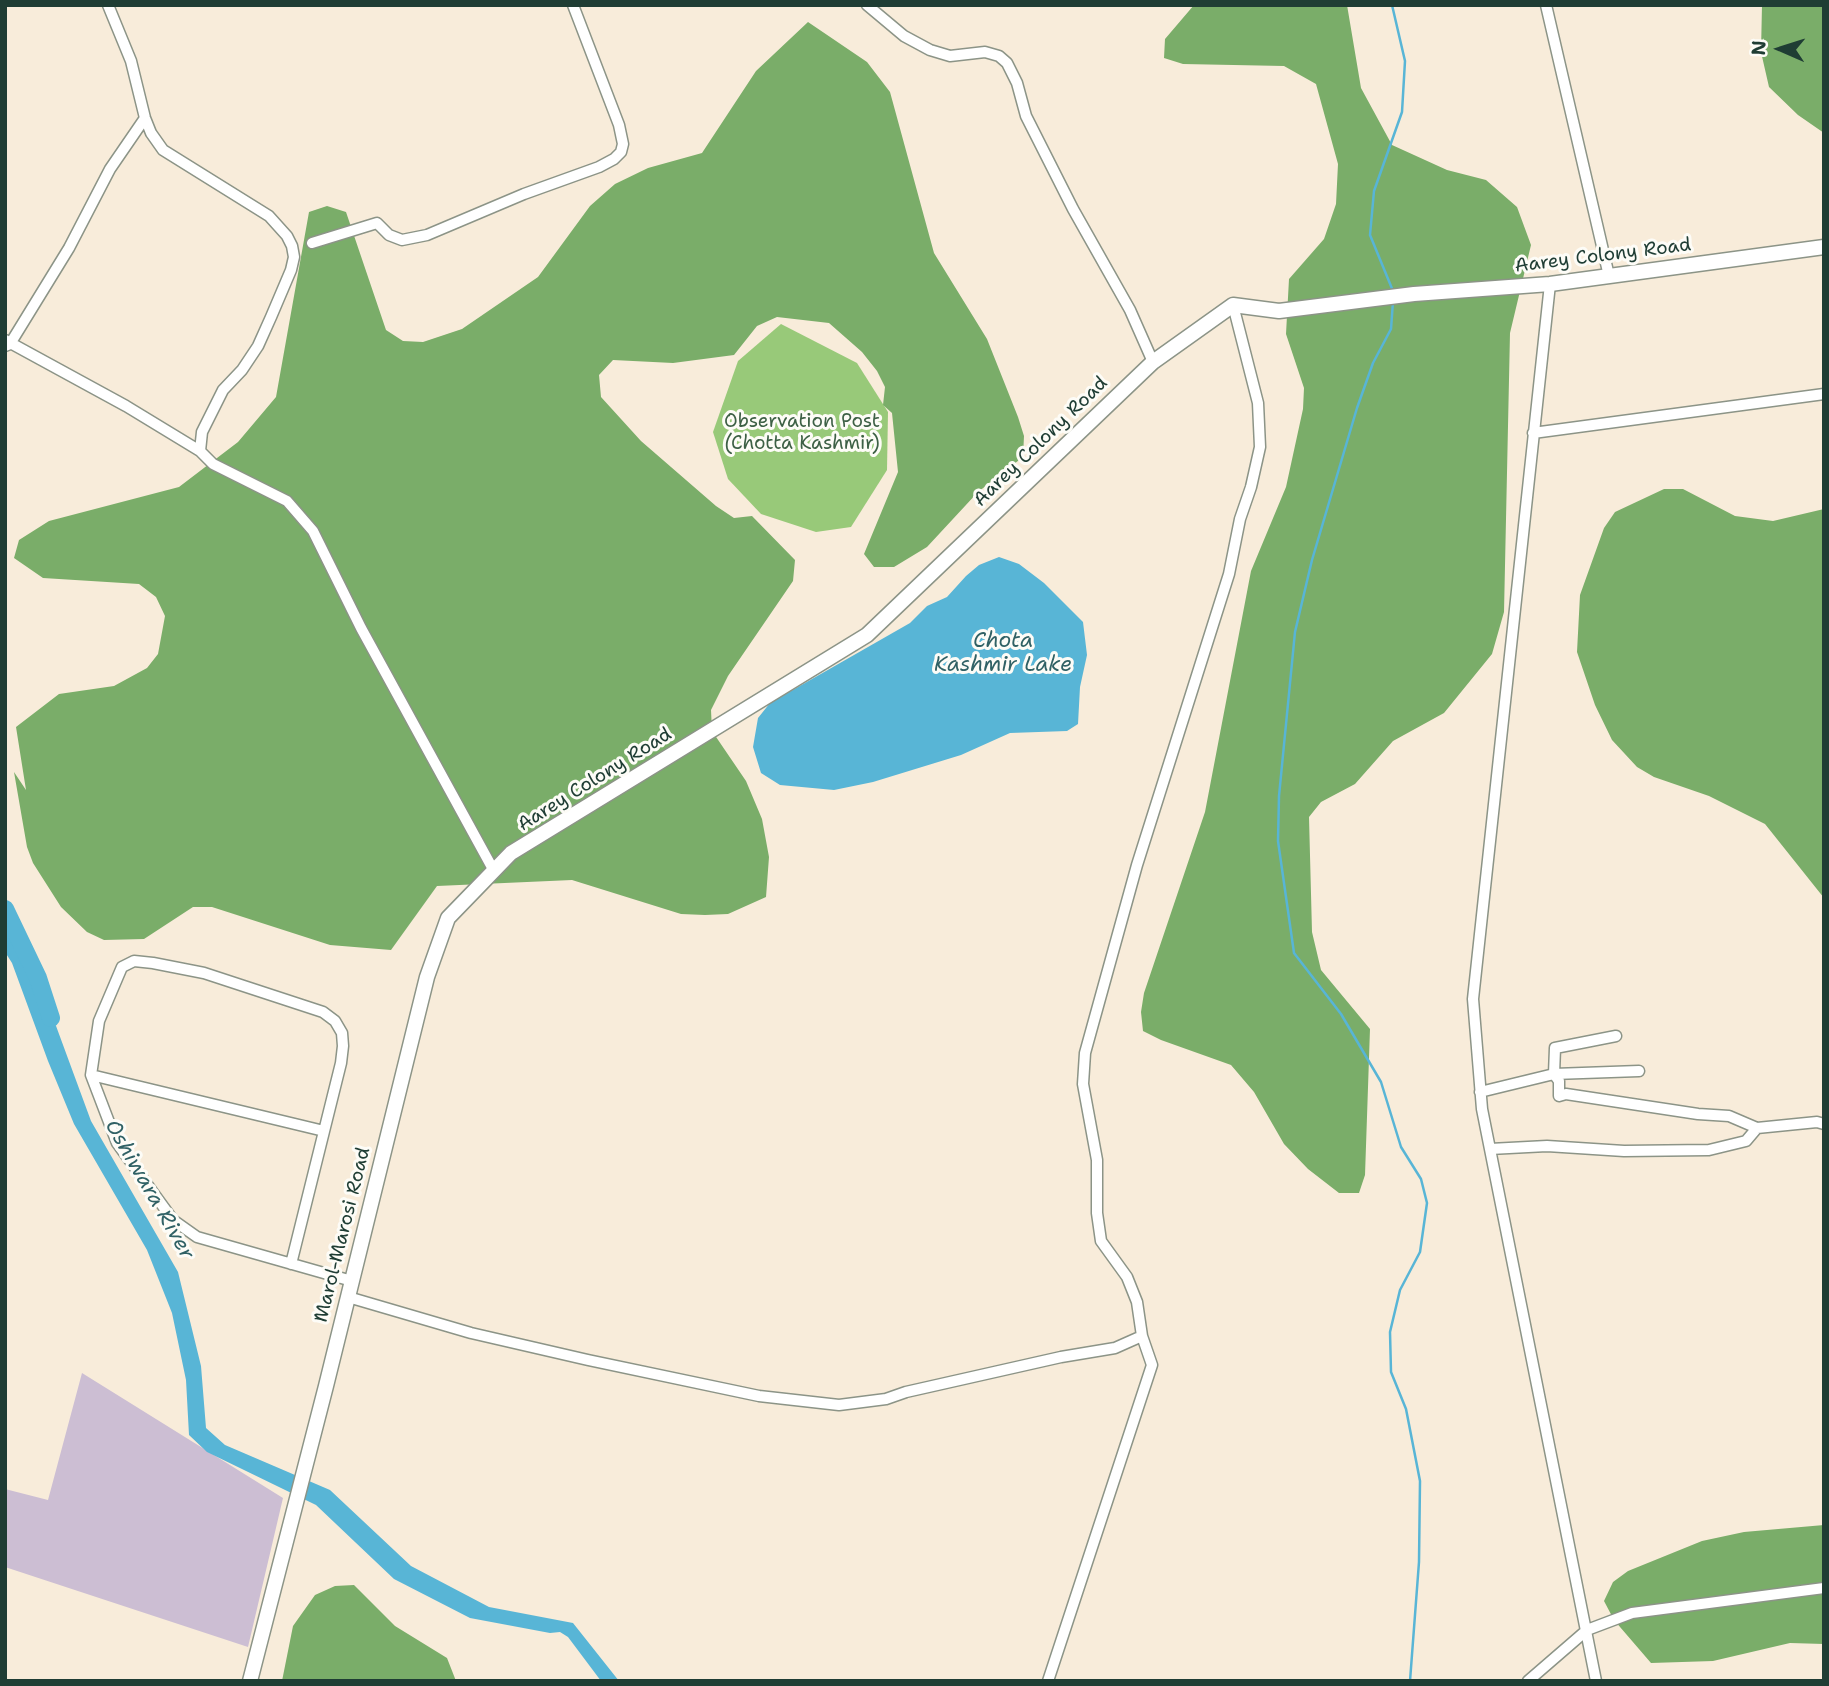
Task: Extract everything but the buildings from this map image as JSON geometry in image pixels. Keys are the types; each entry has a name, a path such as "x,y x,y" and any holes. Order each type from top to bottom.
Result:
{"main road":[{"name":"Aarey Colony Road","path":"427,977 448,918 511,853 867,635 1153,362 1233,305 1279,311 1369,298 1550,284 1824,247"},
{"name":"Marol-Marosi Road","path":"250,1681 427,977"}],"street":[{"path":"108,5 131,61 145,118 151,133 163,150 269,216 287,236 294,257 258,346 242,370 223,390 202,432 200,451"},
{"path":"312,243 377,223 389,235 402,240 427,235 614,159 621,152 623,144 619,125 573,5"},
{"path":"867,5 904,36 930,50 950,56 985,52 999,56 1007,63 1017,83 1026,116 1073,209 1130,310 1153,362"},
{"path":"1546,5 1609,276"},
{"path":"145,118 110,169 69,248 7,343 127,407 200,451 213,464 287,501 313,531 361,628 494,871"},
{"path":"1550,284 1473,999 1480,1092 1490,1149 1596,1681"},
{"path":"1048,1681 1152,1365 1142,1336 1137,1302 1127,1277 1101,1241 1097,1213 1097,1160 1083,1084 1085,1053 1137,865 1230,574 1240,519 1260,447 1258,403 1233,305"},
{"path":"1533,433 1824,394"},
{"path":"292,1264 343,1046 342,1033 335,1021 323,1012 204,973 153,962 134,961 122,967 99,1021 92,1075 117,1143 173,1220 197,1237 292,1264 352,1281"},
{"path":"1616,1036 1555,1048 1554,1074 1559,1082 1559,1096 1566,1094 1698,1114 1729,1116 1757,1128 1817,1122 1824,1124"},
{"path":"1480,1092 1554,1074 1639,1071"},
{"path":"92,1075 324,1131"},
{"path":"1490,1149 1547,1146 1624,1151 1709,1150 1746,1141 1757,1128"},
{"path":"348,1297 471,1333 587,1360 759,1396 811,1404 839,1405 886,1399 906,1392 1061,1357 1115,1348 1142,1336"},
{"path":"1528,1681 1587,1630 1632,1613 1824,1588"}],"shaded area":[{"path":"82,1373 283,1498 248,1647 5,1567 5,1489 48,1500"}],"green space":[{"path":"1194,5 1347,5 1361,88 1392,145 1447,170 1486,180 1517,207 1531,245 1510,333 1504,612 1492,654 1444,713 1393,741 1355,784 1321,802 1309,817 1312,932 1321,970 1370,1029 1365,1175 1359,1193 1339,1193 1308,1169 1284,1144 1254,1092 1231,1065 1143,1031 1141,1012 1144,993 1205,812 1251,571 1286,487 1303,409 1304,388 1286,334 1289,279 1324,239 1336,204 1338,164 1316,84 1284,66 1183,64 1164,58 1165,39"},
{"path":"1762,5 1824,5 1824,133 1798,115 1769,87 1761,52"},
{"path":"808,22 867,62 890,92 934,253 987,339 1024,436 1023,457 978,492 927,547 894,567 874,567 864,554 898,472 892,413 883,405 885,387 877,371 862,352 829,323 777,317 757,326 734,355 673,363 613,360 599,375 601,397 641,441 716,506 734,518 752,516 795,560 793,581 728,676 711,710 712,731 746,781 762,819 769,857 766,897 728,914 705,915 681,914 572,880 437,886 391,950 330,945 212,907 193,907 144,939 104,940 87,932 61,907 33,863 27,847 14,772 26,790 16,727 59,694 114,686 147,668 158,654 165,616 156,597 139,584 43,578 14,558 19,540 49,521 179,487 238,442 276,397 309,212 327,206 346,212 386,330 403,341 423,342 462,329 538,277 590,206 615,184 648,168 702,153 756,71"},
{"name":"Observation Post (Chotta Kashmir)","path":"781,324 857,363 888,412 887,470 851,527 816,532 761,514 728,479 713,432 738,361"},
{"path":"1664,489 1683,489 1735,516 1773,521 1824,509 1824,898 1765,824 1709,796 1654,777 1637,767 1612,740 1595,705 1577,652 1580,595 1604,528 1615,512"},
{"path":"1824,1525 1824,1644 1790,1643 1713,1661 1651,1663 1614,1620 1604,1601 1613,1582 1628,1571 1702,1541 1744,1532"},
{"path":"354,1585 395,1626 447,1658 456,1681 282,1681 293,1626 315,1595 335,1586"}],"water":[{"name":"Chota Kashmir Lake","path":"999,557 1019,564 1044,583 1083,622 1087,655 1080,687 1078,724 1067,731 1010,733 961,755 873,782 834,790 780,785 761,773 753,747 758,718 770,703 910,623 927,606 947,597 979,565"},
{"path":"5,908 52,1015 91,1121 178,1272 201,1366 206,1428 225,1445 330,1490 411,1566 489,1607 573,1623 619,1681 601,1681 568,1637 560,1632 550,1633 470,1618 394,1579 316,1505 207,1452 189,1435 186,1380 172,1313 147,1250 74,1124 48,1061 12,963 5,952"}],"waterway":[{"path":"1392,5 1405,61 1402,112 1374,191 1370,235 1393,291"},
{"path":"1393,301 1391,329 1373,363 1357,408 1312,560 1295,632 1279,796 1278,841 1294,953 1341,1014 1381,1082 1401,1147 1421,1179 1427,1203 1420,1252 1400,1290 1390,1332 1391,1372 1406,1409 1420,1481 1419,1562 1410,1681"},
{"name":"Oshiwara River","path":"5,909 38,978 51,1018"}]}
